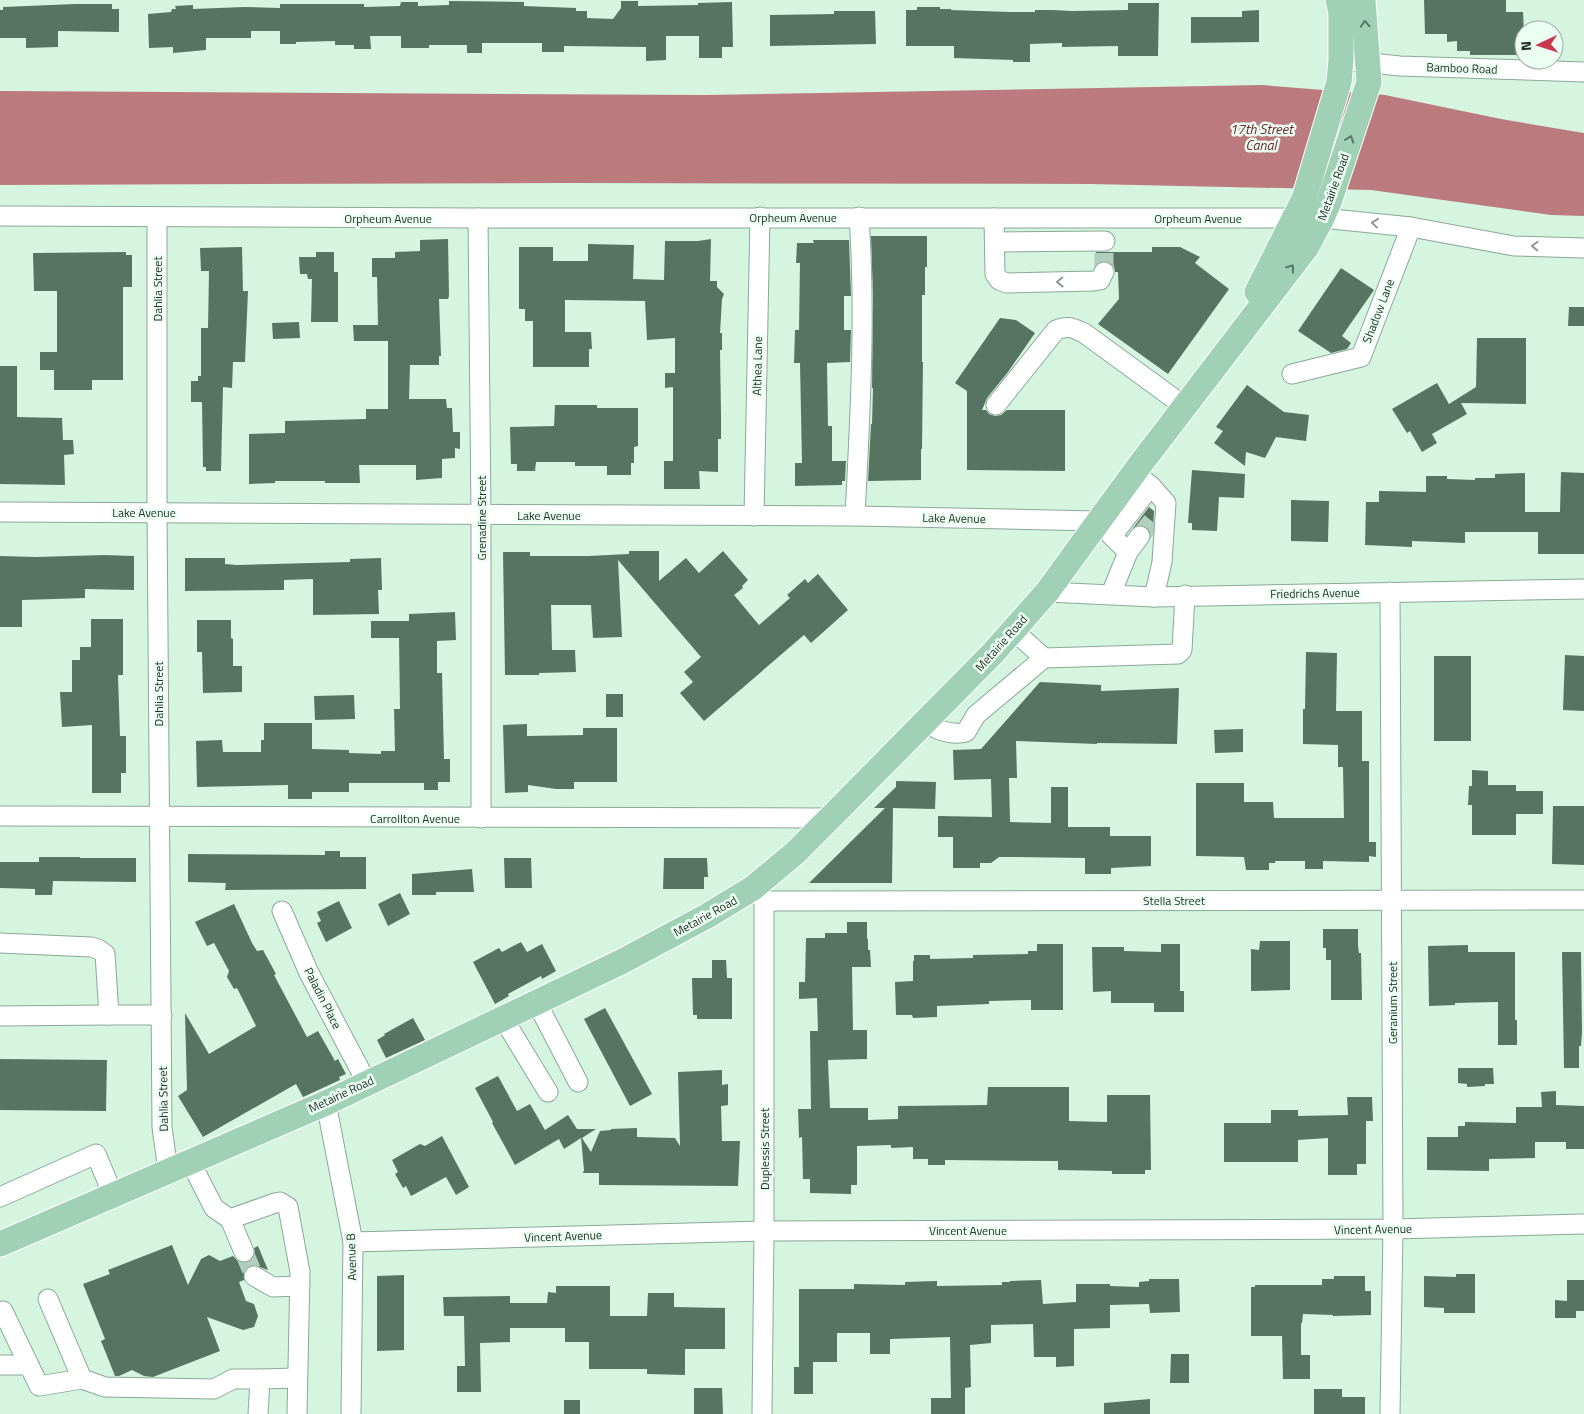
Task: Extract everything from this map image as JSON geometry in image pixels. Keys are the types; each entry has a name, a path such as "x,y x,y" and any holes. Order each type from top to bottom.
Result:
{"main road":[{"name":"Metairie Road","path":"1229,348 1300,209 1340,71 1341,13 1338,0"},
{"name":"Metairie Road","path":"0,1244 326,1103 621,962 708,916 759,895 795,853 992,654 1105,528 1143,479 1184,406 1306,248 1326,210 1368,73 1363,0"}],"street":[{"name":"Bamboo Road","path":"1340,71 1368,73 1400,66 1584,72"},
{"name":"Orpheum Avenue","path":"0,216 1105,218 1300,209 1326,210 1514,246 1584,248"},
{"name":"Dahlia Street","path":"157,217 157,512 162,1127 179,1166 214,1208 230,1219"},
{"name":"Althea Lane","path":"754,516 760,217"},
{"path":"855,516 863,329 859,217"},
{"name":"Grenadine Street","path":"478,218 481,514 481,818"},
{"path":"994,218 996,274 999,280 1007,283 1094,281 1100,280 1104,272"},
{"path":"995,242 1104,246 1105,218"},
{"name":"Shadow Lane","path":"1292,374 1361,357 1411,227"},
{"path":"996,405 1056,330 1065,327 1073,328 1084,334 1184,406"},
{"path":"1143,479 1162,508 1162,562 1154,596"},
{"name":"Lake Avenue","path":"0,512 855,516 1105,528"},
{"path":"1105,528 1128,552"},
{"path":"1111,594 1128,552 1140,536"},
{"name":"Friedrichs Avenue","path":"1047,592 1154,596 1584,589"},
{"name":"Geranium Street","path":"1390,592 1393,1229 1390,1414"},
{"path":"925,722 934,728 958,733 966,732 976,715 1044,658 1178,654 1182,650 1185,595"},
{"path":"1013,630 1044,658"},
{"name":"Carrollton Avenue","path":"0,816 830,818"},
{"name":"Stella Street","path":"759,895 1584,900"},
{"name":"Duplessis Street","path":"759,895 764,1231 762,1414"},
{"name":"Paladin Place","path":"282,912 309,973 367,1083"},
{"path":"0,943 90,947 98,949 105,954 109,1015"},
{"path":"536,1001 578,1082"},
{"path":"0,1016 162,1015"},
{"path":"503,1018 548,1092"},
{"name":"Avenue B","path":"326,1103 353,1242 351,1414"},
{"path":"0,1196 96,1154 113,1195"},
{"path":"244,1252 230,1219 275,1203 280,1202 288,1207 300,1272 297,1414"},
{"name":"Vincent Avenue","path":"353,1242 764,1231 1393,1229 1584,1224"},
{"path":"254,1276 273,1287 300,1286"},
{"path":"48,1299 82,1379"},
{"path":"3,1310 39,1386 82,1379 105,1387 214,1389 233,1379 297,1378"},
{"path":"0,1365 29,1365"},
{"path":"258,1414 260,1378"}],"water":[{"name":"17th Street Canal","path":"1262,85 1385,95 1501,119 1584,133 1584,216 1551,215 1371,190 1090,184 0,185 0,91 706,95"}],"building":[{"path":"1424,0 1506,0 1506,12 1523,12 1523,20 1514,20 1514,55 1470,55 1470,51 1457,51 1457,41 1447,42 1447,34 1425,34"},
{"path":"449,1 524,2 524,6 576,8 576,11 587,11 587,18 613,19 621,8 621,1 638,1 638,6 698,5 698,3 732,2 733,47 722,47 722,58 699,58 699,36 666,36 666,60 646,61 646,47 564,46 564,52 542,52 542,43 482,43 482,53 467,53 467,45 429,45 429,48 401,48 401,36 370,36 371,49 354,49 354,45 335,45 335,41 280,44 280,31 251,31 251,38 206,38 206,50 173,53 173,47 149,48 148,14 171,12 172,9 176,9 175,6 193,5 193,9 280,8 280,4 364,4 364,7 400,6 401,2 418,2 418,6 449,5"},
{"path":"1128,3 1159,3 1158,56 1118,56 1118,46 1062,47 1062,43 1030,44 1030,62 1013,62 1013,60 954,58 954,46 906,46 906,10 917,10 917,7 940,7 940,9 951,10 1035,12 1035,10 1128,10"},
{"path":"112,4 112,9 119,9 119,32 58,31 58,47 26,48 26,38 0,38 0,10 3,10 3,7"},
{"path":"1259,10 1259,42 1191,43 1191,17 1242,17 1242,11"},
{"path":"834,11 875,11 876,44 770,46 770,15 834,14"},
{"path":"871,236 927,236 925,295 922,295 921,480 868,481 873,388"},
{"path":"448,239 449,296 448,299 439,299 441,356 439,356 439,365 410,365 409,399 446,399 447,408 452,408 453,432 460,432 460,449 455,448 455,458 442,459 442,478 416,480 416,465 359,465 360,483 275,481 275,483 249,484 249,434 285,433 285,421 366,419 366,409 388,409 388,341 354,341 353,325 378,325 377,277 372,277 372,258 395,258 395,252 420,251 420,240"},
{"path":"711,239 710,281 717,281 717,287 724,294 720,333 722,333 722,350 720,350 721,439 718,439 718,472 699,471 700,489 664,489 664,461 673,461 673,387 665,388 665,373 675,373 675,338 647,340 645,301 565,300 565,332 591,332 592,349 589,349 589,367 533,367 533,321 525,321 525,309 519,309 519,247 553,247 553,261 588,261 588,244 634,245 633,279 664,280 665,241"},
{"path":"813,240 849,240 851,296 844,296 844,330 851,330 850,362 827,363 828,426 832,426 832,461 846,461 845,481 842,481 842,485 795,486 795,463 802,463 800,363 794,363 795,330 799,330 800,263 796,263 797,243 814,243"},
{"path":"242,247 243,291 248,291 245,362 233,362 232,388 223,387 221,471 206,471 206,467 203,467 202,402 191,402 191,381 198,381 198,376 201,376 201,328 208,328 209,271 201,271 200,248"},
{"path":"1152,247 1180,247 1200,257 1195,263 1229,289 1168,374 1098,324 1119,299 1118,272 1115,272 1114,266 1109,262 1103,261 1097,264 1096,252 1152,252"},
{"path":"126,252 126,255 132,255 132,287 123,287 123,380 92,380 92,390 54,390 54,370 40,370 40,352 57,352 57,291 34,291 33,253"},
{"path":"316,252 334,252 334,272 338,272 338,322 311,322 312,279 308,279 307,274 300,274 299,257 316,257"},
{"path":"1341,268 1374,290 1342,336 1351,343 1347,349 1331,353 1298,331"},
{"path":"1569,307 1584,307 1584,326 1568,326"},
{"path":"1000,318 1016,320 1035,333 987,398 982,410 986,410 989,414 995,416 1001,415 1007,410 1065,410 1065,471 967,470 967,391 955,383"},
{"path":"299,322 300,338 273,339 272,323"},
{"path":"1477,338 1526,338 1526,404 1461,403 1467,414 1432,434 1437,443 1422,452 1410,431 1407,433 1392,409 1437,383 1449,404 1476,387"},
{"path":"0,366 17,366 17,417 62,418 63,440 73,440 74,454 64,455 65,485 0,484"},
{"path":"1247,385 1284,412 1309,415 1306,441 1276,437 1265,458 1246,452 1245,466 1214,443 1223,431 1216,427"},
{"path":"555,405 597,405 597,408 638,408 638,446 634,447 634,463 631,463 631,475 607,475 607,466 575,466 575,462 536,462 535,471 517,471 517,464 511,464 510,427 554,426"},
{"path":"1192,470 1245,474 1244,498 1219,497 1217,531 1192,530 1192,523 1188,523"},
{"path":"1561,472 1584,473 1584,554 1538,554 1538,532 1465,532 1465,543 1412,541 1412,547 1365,545 1366,502 1379,502 1379,491 1426,492 1426,476 1447,476 1447,479 1475,480 1475,478 1495,478 1495,474 1525,473 1525,512 1560,512"},
{"path":"1291,500 1329,501 1328,542 1291,541"},
{"path":"1149,507 1154,511 1153,530 1151,533 1147,527 1142,525 1133,528"},
{"path":"629,551 659,551 659,581 686,558 699,573 723,551 748,580 742,586 743,588 734,595 759,625 790,598 787,595 805,579 808,583 818,574 848,610 811,643 804,635 704,721 680,693 693,682 684,672 701,657 618,560 622,637 593,638 591,605 551,605 552,650 575,650 576,672 505,675 503,552 530,552 530,556 588,556 629,554"},
{"path":"0,556 134,556 134,590 85,589 85,598 22,600 22,627 0,627"},
{"path":"185,558 225,558 225,564 237,565 350,562 350,559 381,558 382,590 378,590 379,614 313,615 313,579 284,580 284,590 185,591"},
{"path":"455,612 456,640 437,641 437,673 442,673 444,759 450,759 450,782 438,782 438,790 424,790 424,783 349,783 349,792 312,792 312,799 288,799 288,785 197,787 196,741 222,740 223,752 261,752 261,740 264,740 264,723 312,723 312,749 349,750 349,753 381,754 381,751 395,751 394,709 400,709 399,638 371,638 371,621 409,621 409,614"},
{"path":"91,619 123,619 123,675 118,675 120,736 126,736 126,773 121,773 121,793 92,793 92,725 62,727 60,692 72,692 72,660 80,660 80,647 91,647"},
{"path":"197,620 231,620 233,666 242,666 242,692 203,693 202,652 197,652"},
{"path":"1306,652 1337,653 1336,711 1362,711 1362,761 1369,761 1369,842 1376,842 1376,857 1369,856 1369,862 1323,861 1323,869 1305,869 1305,861 1275,861 1275,863 1269,863 1269,870 1246,870 1244,857 1196,856 1196,783 1244,783 1244,802 1273,802 1274,818 1344,818 1343,767 1338,767 1338,745 1303,744"},
{"path":"1565,655 1584,656 1584,711 1563,710"},
{"path":"1434,656 1471,656 1471,741 1434,741"},
{"path":"1040,682 1101,685 1101,691 1179,688 1177,744 1016,741 1017,778 1009,778 1010,822 1051,823 1051,787 1068,787 1068,827 1110,827 1110,836 1151,836 1151,866 1111,868 1111,874 1085,874 1085,858 999,857 991,863 980,863 980,868 953,868 953,837 938,837 938,816 992,817 991,779 954,780 953,750 981,749"},
{"path":"606,694 623,694 623,717 606,717"},
{"path":"354,695 355,719 315,720 314,696"},
{"path":"527,724 527,736 583,735 583,728 617,728 617,782 574,782 574,789 556,789 528,785 528,792 505,793 503,725"},
{"path":"1243,729 1243,752 1215,753 1214,730"},
{"path":"1472,770 1488,771 1488,785 1516,785 1516,791 1543,791 1543,814 1516,814 1516,835 1472,835 1472,805 1468,805 1469,786 1472,786"},
{"path":"896,781 936,782 935,809 893,808 892,883 809,883 885,808 874,808 896,787"},
{"path":"1553,806 1584,806 1584,865 1552,864"},
{"path":"325,851 340,851 340,857 366,857 366,889 225,890 226,883 188,882 188,854 325,855"},
{"path":"39,857 136,858 136,882 53,881 52,895 35,895 35,889 0,888 0,862 39,862"},
{"path":"504,858 531,858 532,888 505,888"},
{"path":"664,858 707,858 708,877 704,877 704,889 663,889"},
{"path":"472,869 474,892 436,892 436,895 412,895 412,874"},
{"path":"400,893 410,914 388,926 378,904"},
{"path":"339,901 352,928 326,942 317,923 321,921 317,912"},
{"path":"234,904 257,951 263,950 307,1037 318,1031 335,1061 338,1059 346,1074 339,1077 340,1080 303,1097 296,1084 203,1137 178,1096 187,1090 185,1013 209,1054 256,1026 237,988 234,989 227,977 229,971 214,943 207,946 195,922"},
{"path":"847,922 867,922 867,939 871,967 852,967 853,1030 867,1030 867,1059 828,1060 830,1108 868,1108 868,1120 898,1119 898,1106 987,1105 988,1087 1069,1087 1069,1121 1107,1122 1107,1095 1150,1095 1151,1170 1145,1170 1145,1174 1112,1174 1112,1171 1058,1170 1058,1161 945,1160 945,1165 928,1165 928,1159 913,1159 913,1147 891,1148 891,1145 857,1146 857,1185 851,1185 851,1194 810,1193 810,1179 803,1179 802,1137 799,1138 798,1109 811,1109 810,1031 818,1031 817,998 799,999 799,982 805,982 806,938 825,938 825,933 847,933"},
{"path":"1323,929 1358,929 1358,946 1359,953 1361,953 1362,1000 1331,1000 1331,960 1326,960 1326,948 1323,948"},
{"path":"1260,941 1290,941 1290,990 1251,991 1251,949 1259,950"},
{"path":"521,942 527,952 542,944 556,971 542,979 541,976 508,994 509,996 495,1004 473,962 499,948 502,952"},
{"path":"1037,944 1063,944 1063,1010 1031,1010 1031,1000 989,1001 989,1004 937,1006 937,1017 913,1018 912,1015 896,1015 895,982 913,981 914,955 930,955 930,959 973,958 973,955 1028,954 1028,951 1037,951"},
{"path":"1161,944 1180,944 1180,991 1184,991 1184,1012 1154,1012 1154,1003 1111,1003 1111,991 1093,992 1092,947 1124,947 1124,951 1161,952"},
{"path":"1468,945 1468,952 1515,952 1517,1045 1498,1045 1498,1002 1429,1006 1428,946"},
{"path":"1562,952 1581,952 1582,1032 1581,1046 1579,1046 1579,1068 1564,1068"},
{"path":"712,960 726,960 727,978 732,978 732,1019 697,1019 697,1015 693,1015 692,978 712,978"},
{"path":"605,1008 652,1094 630,1106 584,1019"},
{"path":"413,1018 425,1040 386,1058 377,1040"},
{"path":"0,1059 107,1060 106,1111 0,1110"},
{"path":"1458,1068 1493,1068 1494,1084 1467,1087 1467,1084 1458,1083"},
{"path":"722,1070 722,1085 728,1084 728,1105 721,1106 722,1141 740,1141 738,1186 599,1185 599,1173 583,1173 581,1138 564,1149 559,1139 515,1165 475,1088 498,1076 517,1111 530,1104 545,1130 568,1115 577,1129 596,1129 582,1138 591,1152 600,1131 611,1129 637,1128 637,1137 675,1138 680,1146 678,1072"},
{"path":"1556,1091 1556,1105 1584,1106 1584,1149 1566,1149 1566,1142 1535,1142 1535,1158 1489,1159 1489,1171 1427,1170 1427,1137 1458,1137 1458,1126 1465,1126 1465,1122 1516,1123 1516,1107 1542,1107 1541,1092"},
{"path":"1347,1097 1372,1097 1373,1121 1366,1121 1366,1164 1357,1164 1357,1175 1328,1175 1328,1138 1298,1140 1298,1162 1224,1162 1224,1123 1271,1123 1271,1110 1298,1110 1298,1116 1348,1115"},
{"path":"442,1136 469,1187 456,1195 446,1177 411,1196 406,1186 403,1188 395,1174 398,1172 392,1160 420,1144 425,1146"},
{"path":"172,1245 188,1285 201,1259 209,1255 220,1261 233,1256 243,1263 248,1262 253,1258 254,1248 258,1246 268,1270 254,1265 249,1266 244,1271 244,1280 239,1282 246,1301 254,1304 258,1316 254,1327 243,1330 207,1317 220,1351 153,1377 144,1376 132,1370 115,1376 101,1341 105,1339 83,1284 110,1274 108,1270"},
{"path":"1456,1274 1475,1274 1475,1313 1444,1313 1444,1308 1424,1307 1424,1276 1456,1277"},
{"path":"404,1275 404,1350 377,1351 377,1276"},
{"path":"1334,1276 1365,1276 1365,1291 1371,1291 1371,1315 1333,1316 1303,1314 1301,1323 1301,1355 1310,1355 1310,1379 1283,1379 1282,1336 1251,1336 1251,1287 1255,1287 1255,1285 1322,1285 1322,1279 1334,1279"},
{"path":"1149,1279 1179,1279 1180,1312 1150,1313 1149,1304 1110,1305 1110,1328 1074,1329 1074,1366 1056,1367 1056,1357 1034,1357 1033,1324 991,1325 991,1343 970,1345 971,1387 965,1388 965,1414 931,1414 931,1398 951,1398 950,1337 890,1339 890,1354 870,1354 870,1333 837,1333 837,1362 813,1362 813,1394 794,1394 794,1367 799,1367 799,1289 854,1289 854,1284 905,1285 905,1282 937,1281 937,1286 1002,1285 1002,1282 1041,1280 1043,1304 1076,1302 1076,1284 1110,1284 1110,1286 1139,1287 1139,1282 1149,1281"},
{"path":"1567,1280 1584,1280 1584,1311 1576,1311 1576,1318 1555,1318 1555,1300 1567,1301"},
{"path":"556,1286 610,1286 610,1316 647,1316 648,1293 674,1293 674,1307 725,1308 725,1349 685,1349 685,1375 647,1374 647,1369 589,1369 589,1342 565,1342 565,1328 510,1328 510,1342 480,1343 481,1392 457,1392 457,1366 465,1366 464,1316 444,1316 443,1297 510,1296 510,1303 547,1303 548,1292 556,1293"},
{"path":"1171,1354 1189,1354 1189,1383 1170,1383"},
{"path":"694,1388 722,1388 723,1414 694,1414"},
{"path":"1314,1389 1342,1389 1342,1397 1365,1397 1365,1414 1314,1414"},
{"path":"1150,1399 1150,1414 1104,1414 1104,1403"},
{"path":"564,1400 580,1400 580,1414 564,1414"}],"tunnel":[{"path":"1104,251 1104,272"},
{"path":"1140,536 1158,514"},
{"path":"244,1252 254,1276"}]}
